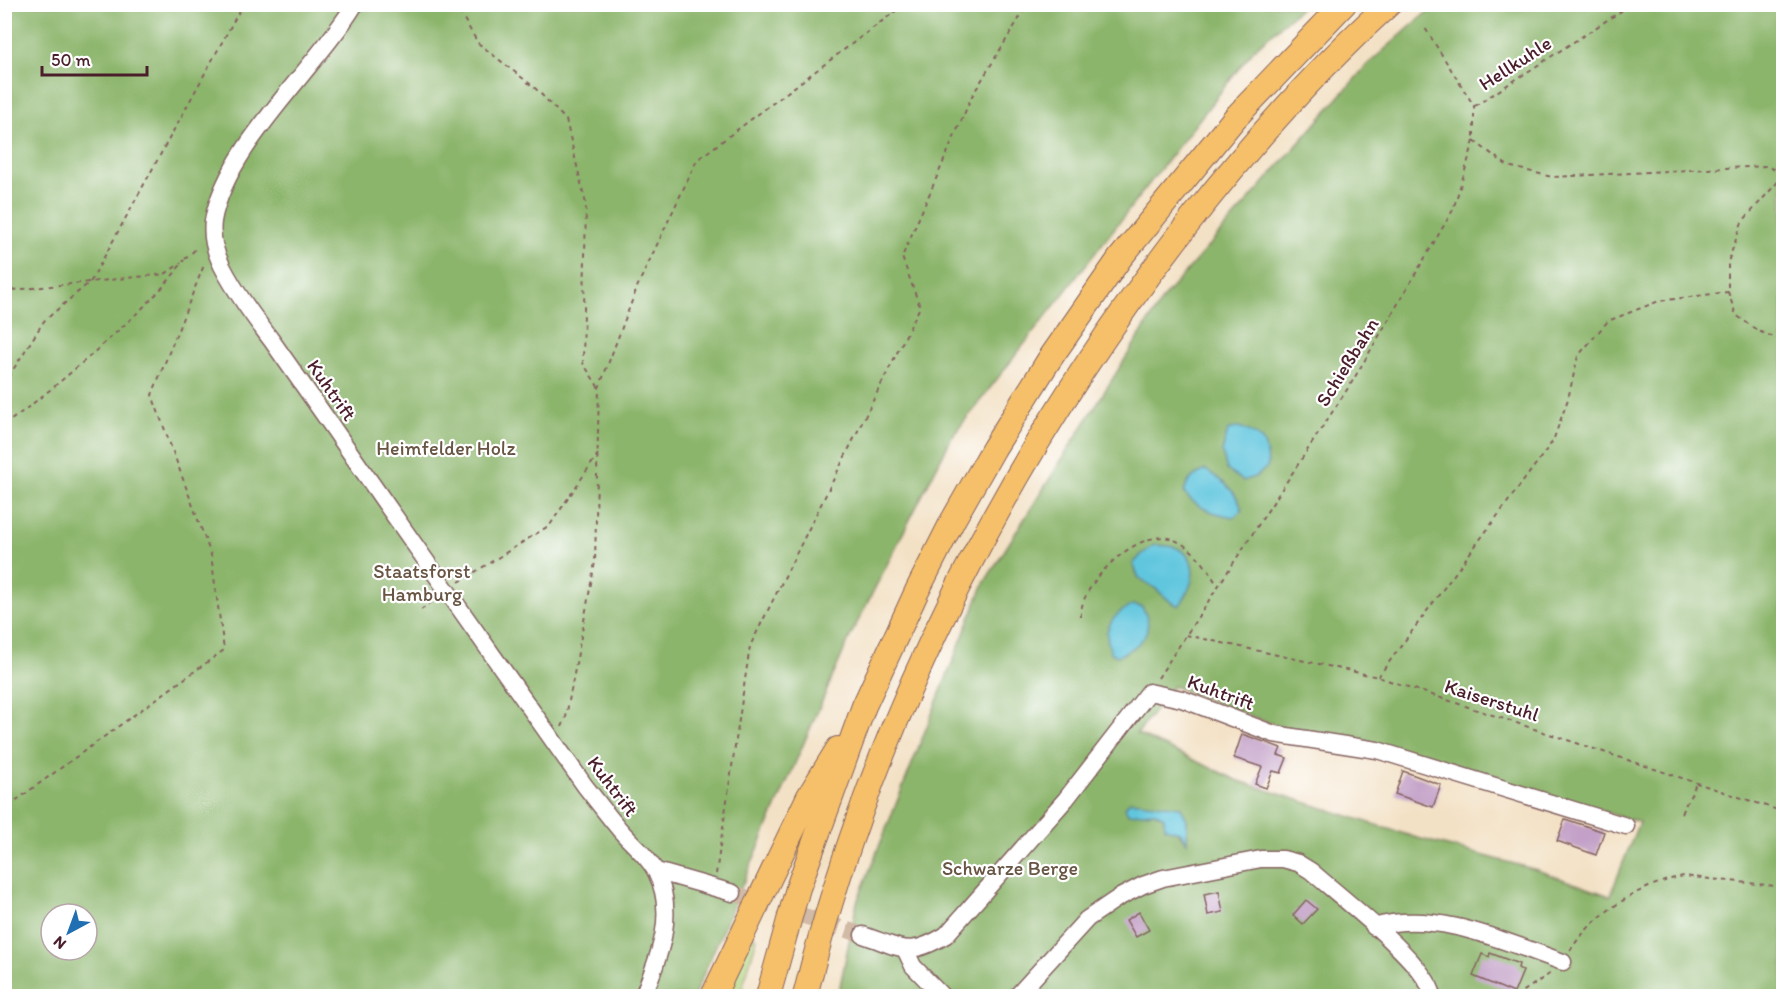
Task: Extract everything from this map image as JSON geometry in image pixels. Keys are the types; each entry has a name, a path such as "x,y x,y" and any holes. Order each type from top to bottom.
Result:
{"highway":[{"path":"768,996 798,888 864,706 952,520 1049,360 1120,258 1234,119 1344,4"},
{"path":"805,996 830,902 894,723 958,587 1020,470 1084,368 1146,277 1283,110 1389,4"},
{"path":"713,996 809,796 864,706"}],"street":[{"path":"212,243 213,221 228,178 248,145 336,34 355,4"},
{"name":"Kuhtrift","path":"212,243 221,264 244,303 551,737 620,830 656,871 666,912 665,929 661,949 643,996"},
{"path":"863,935 914,950 926,946 953,928 1066,799 1149,692"},
{"name":"Kuhtrift","path":"1149,692 1182,699 1274,734 1377,750 1626,826"},
{"path":"1017,996 1087,919 1118,898 1143,885 1163,878 1261,860 1282,859 1298,863 1311,871 1412,961 1432,989 1433,996"},
{"path":"656,871 733,893"},
{"path":"1374,927 1398,923 1434,923 1467,928 1563,962"},
{"path":"905,949 912,966 942,996"}],"path":[{"path":"4,384 44,321 91,281 243,4"},
{"path":"454,4 478,43 535,88 566,120 586,204 583,363 599,388"},
{"path":"551,737 563,726 566,717 595,562 599,388 638,285 697,160 905,4"},
{"path":"714,887 750,646 920,307 902,257 972,96 1028,4"},
{"name":"Hellkuhle","path":"1474,106 1632,4"},
{"path":"1425,28 1474,106"},
{"name":"Schießbahn","path":"1149,692 1352,382 1453,210 1474,141 1474,106"},
{"path":"1474,141 1508,166 1552,177 1766,166 1784,174 1742,222 1728,262 1728,292 1736,315 1758,332 1784,341"},
{"path":"4,291 165,273 198,247 212,243"},
{"path":"4,814 11,804 224,650 211,555 152,395 212,243"},
{"path":"4,425 48,394 146,305 164,288 184,260"},
{"path":"1378,676 1553,441 1568,399 1578,356 1608,321 1659,301 1728,292"},
{"path":"421,610 447,590 550,525 598,454"},
{"path":"1081,617 1080,609 1101,571 1128,550 1156,537 1181,543 1197,555 1217,585"},
{"name":"Kaiserstuhl","path":"1186,635 1378,676 1784,812"},
{"path":"1681,813 1696,783"},
{"path":"1516,996 1547,977 1563,962 1581,934 1613,905 1669,879 1684,876 1784,887"}],"green space":[{"name":"Staatsforst Hamburg","path":"5,5 1304,5 1254,49 952,437 849,639 694,996 5,996"},
{"name":"Schwarze Berge","path":"1435,5 1783,5 1783,996 838,996 857,902 984,583 1164,297 1367,65","holes":["1142,554 1171,602 1139,578 1133,565","1173,686 1293,732 1367,743 1639,822 1610,896 1537,870 1414,837 1239,781 1137,734","1155,812 1187,820 1186,841 1164,817"]},
{"path":"753,935 757,938 740,996 723,996"}],"water":[{"path":"1239,427 1262,440 1268,466 1257,476 1243,481 1227,470 1222,452 1228,430"},
{"path":"1206,470 1233,492 1242,511 1233,517 1212,512 1200,507 1184,493 1192,478"},
{"path":"1155,545 1179,549 1191,561 1193,568 1191,584 1179,606 1139,578 1133,564"},
{"path":"1134,605 1142,607 1148,624 1147,631 1133,648 1117,656 1110,652 1107,634 1109,627 1117,615"},
{"path":"1130,801 1181,807 1187,820 1187,842 1180,832 1165,828 1164,817 1155,812 1128,814 1125,807"}],"building":[{"path":"1242,734 1281,748 1278,755 1287,758 1281,773 1273,771 1266,788 1255,784 1262,767 1234,758"},
{"path":"1403,771 1441,785 1433,807 1395,794"},
{"path":"1565,819 1604,832 1596,855 1557,841"},
{"path":"1219,891 1223,912 1208,915 1204,894"},
{"path":"1306,900 1317,909 1303,924 1293,915"},
{"path":"1139,912 1149,930 1136,937 1126,920"},
{"path":"1490,953 1519,964 1518,968 1523,971 1514,993 1473,976 1482,954 1489,957"}],"tunnel":[{"path":"733,893 863,935"}],"park label":[{"name":"Heimfelder Holz","path":"446,448"}]}
